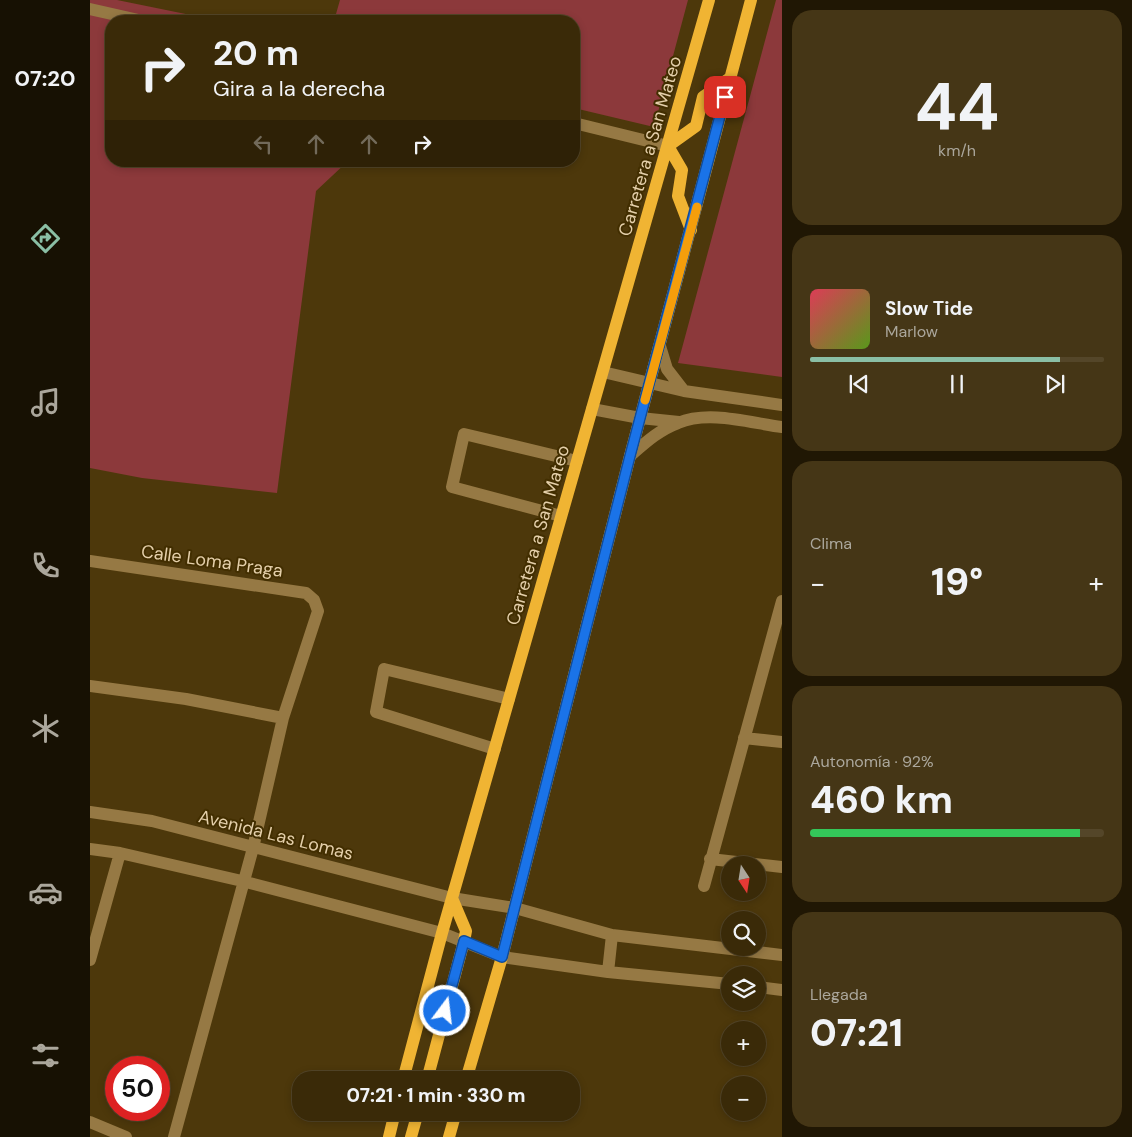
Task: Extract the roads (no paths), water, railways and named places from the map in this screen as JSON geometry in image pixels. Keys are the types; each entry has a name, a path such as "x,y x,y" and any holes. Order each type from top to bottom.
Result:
{"main road":[{"name":"Carretera a San Mateo","path":"405,1071 442,932 709,0"},
{"path":"469,1071 515,908 630,456 751,0"},
{"path":"691,230 678,196 682,170 668,146 696,126 703,97 730,78"},
{"path":"428,1071 466,931 452,898"},
{"path":"389,1137 393,1121"},
{"path":"411,1137 415,1121"},
{"path":"449,1137 453,1121"}],"street":[{"path":"90,9 116,15"},
{"path":"580,124 668,146"},
{"path":"660,346 667,369 684,390"},
{"path":"603,372 684,390 782,405"},
{"path":"592,409 640,418 679,422 706,417 782,427"},
{"path":"630,456 654,435 679,422"},
{"path":"561,516 452,487 464,434 577,462"},
{"name":"Calle Loma Praga","path":"90,561 306,592 314,600 318,610 283,718"},
{"path":"704,886 744,738 779,625 782,601"},
{"path":"495,749 376,712 384,669 509,699"},
{"path":"90,686 186,699 283,718 253,848 242,881 174,1137"},
{"path":"744,738 782,742"},
{"name":"Avenida Las Lomas","path":"90,812 152,821 452,898 515,908 612,936 782,955"},
{"path":"90,849 120,853 242,881 442,932 502,957 608,972 721,983"},
{"path":"90,960 95,929 120,853"},
{"path":"710,859 782,868"},
{"path":"608,972 612,936"},
{"path":"766,988 782,990"},
{"path":"90,1122 126,1137"}]}
